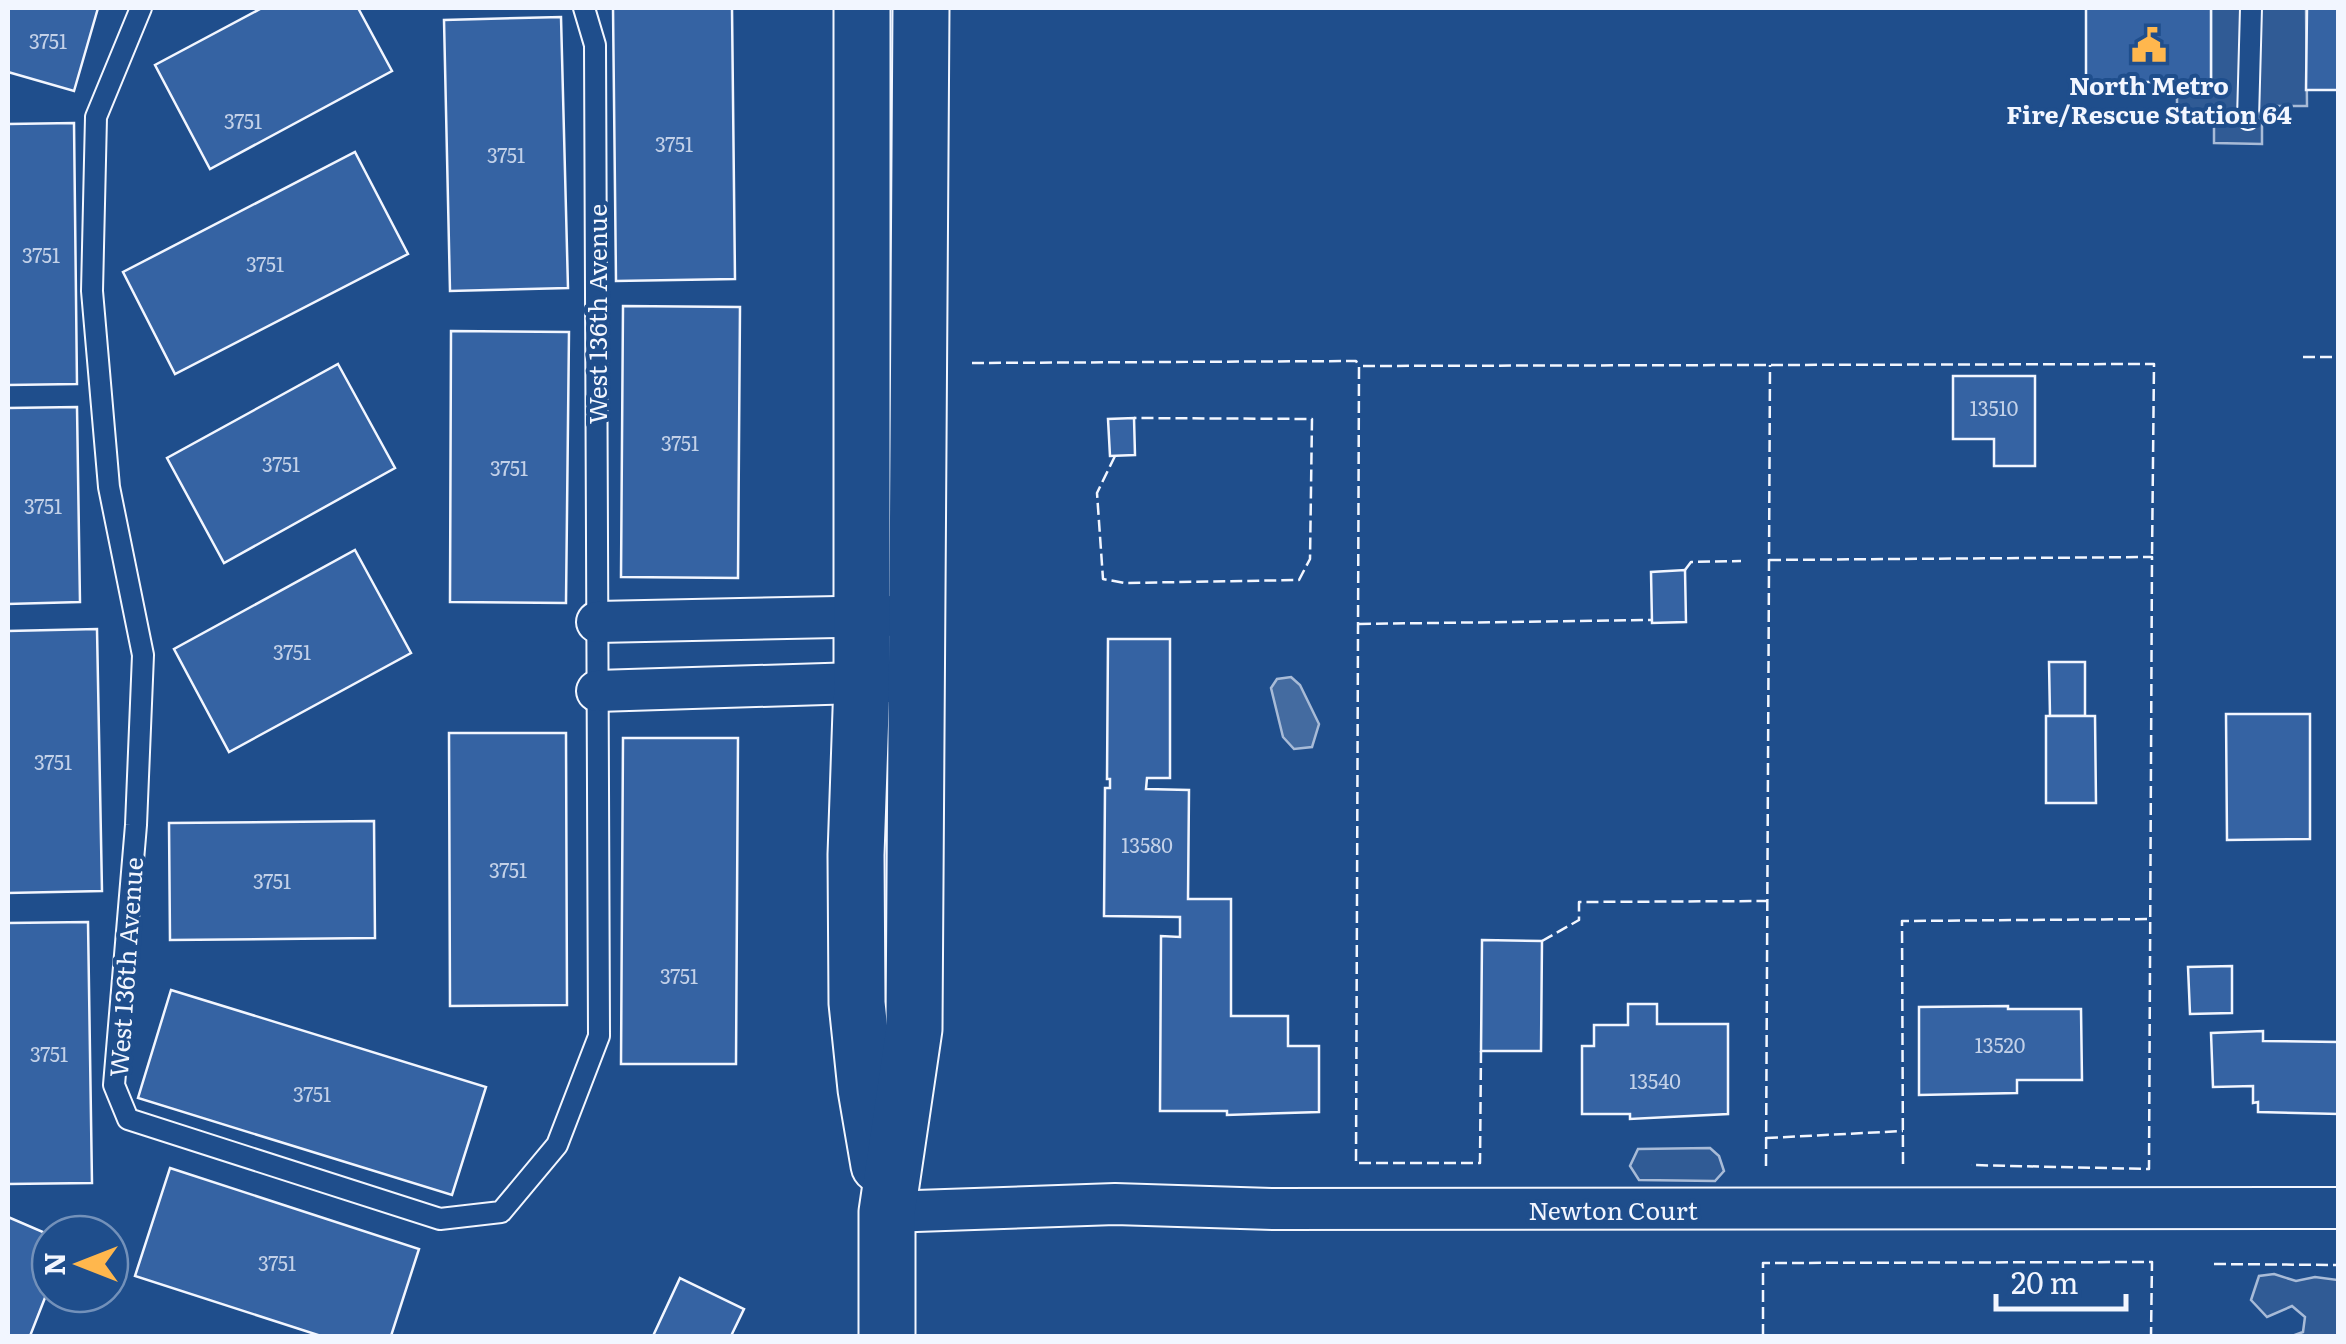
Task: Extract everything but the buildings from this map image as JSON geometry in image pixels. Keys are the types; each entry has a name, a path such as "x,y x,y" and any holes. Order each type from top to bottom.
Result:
{"main road":[{"path":"862,8 862,682 856,856 857,1002 866,1089 887,1212"},
{"path":"887,1336 887,1212 914,1029 921,8"}],"street":[{"path":"598,622 917,616"},
{"path":"598,691 916,682"},
{"name":"Newton Court","path":"887,1212 1115,1204 1273,1209 2338,1208"}],"lane":[{"name":"West 136th Avenue","path":"141,8 96,117 92,291 109,487 143,655 136,825 114,1085 128,1119 440,1219 502,1212 557,1145 599,1036 595,45 584,8"},
{"path":"2248,119 2251,8"}],"shaded area":[{"path":"2211,8 2306,8 2307,106 2266,106 2262,114 2262,144 2214,143 2214,127 2206,121 2177,121 2177,82 2211,82"},
{"path":"1291,677 1300,685 1319,724 1312,747 1294,749 1283,737 1271,688 1277,679"},
{"path":"1710,1148 1719,1156 1724,1171 1715,1181 1639,1180 1630,1166 1638,1149"},
{"path":"2274,1274 2296,1281 2315,1277 2338,1280 2338,1336 2292,1336 2303,1332 2305,1317 2292,1306 2267,1317 2251,1300 2259,1276"}],"fence":[{"path":"2303,357 2338,357"},
{"path":"972,363 1356,361 1359,366"},
{"path":"1481,1051 1480,1163 1356,1163 1359,366 2154,364 2152,557"},
{"path":"1766,1166 1770,365"},
{"path":"1115,456 1097,493 1103,579 1125,583 1299,580 1310,559 1312,419 1134,418"},
{"path":"1769,560 2152,557 2149,1169 1971,1165"},
{"path":"1685,570 1691,562 1741,561"},
{"path":"1359,624 1652,620"},
{"path":"1542,941 1579,920 1579,902 1767,901"},
{"path":"1903,1164 1902,921 2151,919"},
{"path":"1766,1138 1903,1131"},
{"path":"1763,1336 1763,1263 2152,1262 2151,1336"},
{"path":"2214,1264 2338,1265"}],"place":[{"name":"North Metro Fire/Rescue Station 64","path":"2149,45"}]}
